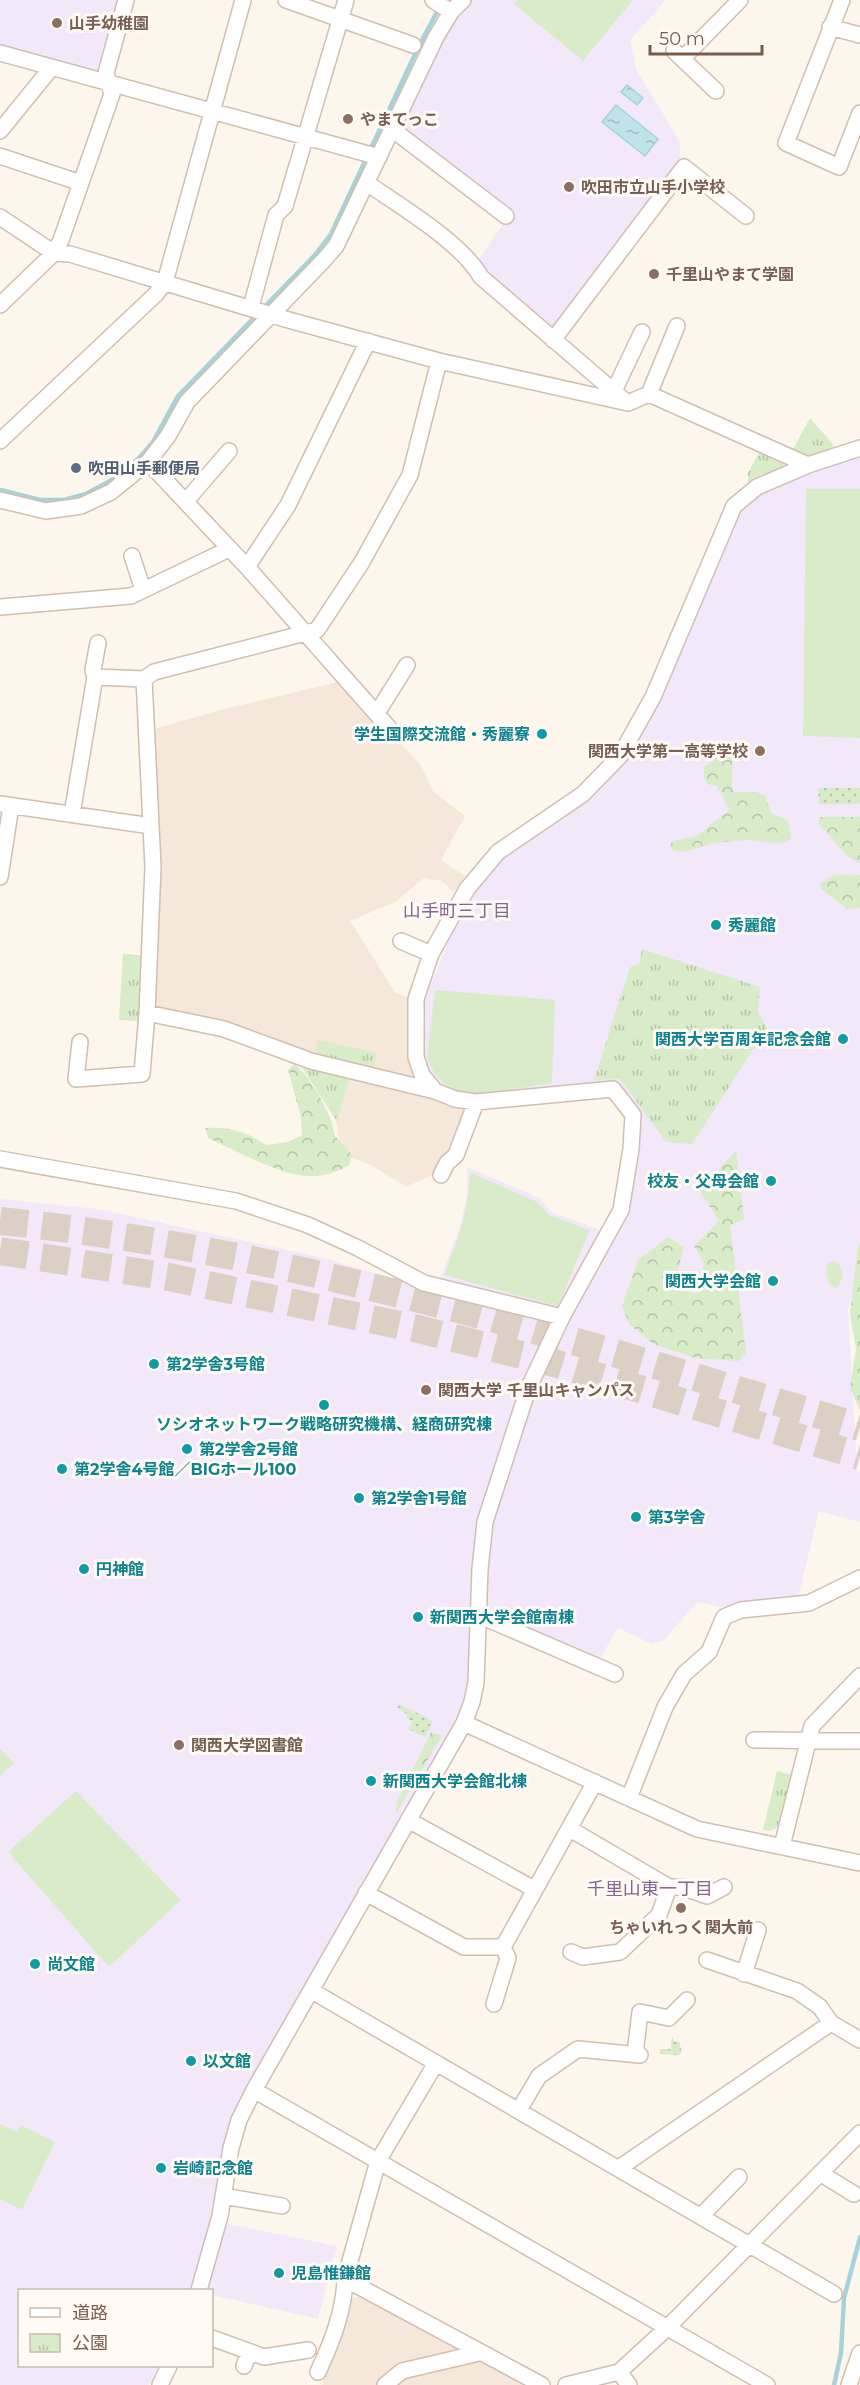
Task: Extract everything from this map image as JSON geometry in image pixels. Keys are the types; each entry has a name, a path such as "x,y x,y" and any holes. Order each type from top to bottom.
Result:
{"street":[{"path":"0,304 54,253 62,240 112,94 106,73 126,0"},
{"path":"0,441 156,294 165,282 243,0"},
{"path":"286,0 413,45"},
{"path":"261,311 276,215 285,206 346,0"},
{"path":"0,500 46,511 81,506 111,492 148,462 168,436 187,402 261,311 332,251 344,233 367,183 372,155 392,129 436,37 441,6 463,0"},
{"path":"716,91 679,55 741,0"},
{"path":"842,0 786,142 839,166 860,113"},
{"path":"830,27 860,35"},
{"path":"0,53 372,155"},
{"path":"2,127 52,67"},
{"path":"392,129 506,216"},
{"path":"0,156 81,183"},
{"path":"553,340 684,167 746,216"},
{"path":"367,183 424,223 473,263 481,277 628,403"},
{"path":"0,217 54,253 70,254 261,311 439,360 628,403 649,394 677,326"},
{"path":"614,391 642,332"},
{"path":"247,567 288,505 368,341"},
{"path":"94,677 144,679 154,672 317,630 362,562 410,475 439,360"},
{"path":"649,394 808,465"},
{"path":"435,1092 422,1075 416,1057 416,999 431,954 467,889 498,852 582,794 620,756 653,697 734,506 757,488 808,465 860,448"},
{"path":"186,501 229,451"},
{"path":"148,462 247,567 389,729"},
{"path":"0,608 130,596 229,549"},
{"path":"132,556 142,590"},
{"path":"72,814 98,643"},
{"path":"377,713 407,665"},
{"path":"80,1041 76,1079 142,1074 153,867 144,679"},
{"path":"0,877 6,805 151,826"},
{"path":"401,941 431,954"},
{"path":"147,1013 224,1029 311,1061 455,1099 476,1102 613,1089 633,1115 631,1149 621,1210 562,1317 528,1389 485,1522 476,1682 472,1702 464,1723 239,2120 231,2148 220,2216 199,2289"},
{"path":"441,1175 447,1163 456,1155 476,1102"},
{"path":"0,1158 236,1200 308,1225 424,1283 562,1317"},
{"path":"629,1798 665,1707 684,1674 709,1652 724,1617 741,1610 809,1604 860,1578"},
{"path":"478,1615 615,1674"},
{"path":"782,1846 812,1725 860,1676"},
{"path":"464,1723 697,1829 860,1863"},
{"path":"754,1740 799,1741 808,1738 860,1741"},
{"path":"503,1947 595,1782"},
{"path":"408,1820 534,1889"},
{"path":"570,1829 669,1887 681,1887 707,1896 724,1887"},
{"path":"571,1952 604,1962 620,1952 659,1915 669,1887"},
{"path":"366,1893 464,1947 503,1947"},
{"path":"744,1974 758,1930"},
{"path":"494,2004 508,1958 503,1947"},
{"path":"707,1960 797,1991 820,2007 831,2023 860,2040"},
{"path":"312,1991 834,2294"},
{"path":"519,2110 539,2076 578,2049 637,2054 640,2012 669,2018 687,2000"},
{"path":"619,2168 831,2023"},
{"path":"318,2372 332,2341 344,2295 345,2279 378,2161 436,2063"},
{"path":"254,2090 767,2385"},
{"path":"566,2385 619,2373 667,2328 860,2133"},
{"path":"820,2173 854,2194"},
{"path":"701,2216 739,2177"},
{"path":"223,2196 282,2206"},
{"path":"345,2279 542,2385"},
{"path":"213,2339 247,2359 308,2350"},
{"path":"385,2385 402,2371 479,2353"},
{"path":"849,2385 860,2353"},
{"path":"160,2385 169,2367"},
{"path":"619,2373 629,2385"}],"shaded area":[{"name":"山手幼稚園","path":"0,0 121,0 101,71 96,73 0,46"},
{"name":"吹田市立山手小学校","path":"470,0 666,0 630,40 637,71 679,140 681,161 553,331 488,272 478,260 512,212 399,129 446,35"},
{"name":"関西大学 千里山キャンパス","path":"860,455 860,1249 858,1275 848,1309 857,1471 860,1472 860,1522 819,1511 798,1598 720,1607 697,1602 664,1640 652,1644 618,1628 599,1660 471,1606 469,1685 450,1736 232,2118 224,2146 212,2219 189,2289 18,2289 18,2367 158,2367 151,2382 148,2385 0,2385 0,1199 98,1209 324,1258 435,1291 460,1227 467,1194 467,1167 540,1198 551,1212 615,1235 628,1211 641,1116 618,1084 478,1098 449,1091 432,1077 423,1058 423,1004 453,930 480,883 505,858 587,799 659,700 742,509 761,492 810,471"},
{"path":"342,681 420,764 434,792 465,816 441,860 465,876 454,892 442,881 424,878 395,902 350,921 395,992 408,998 409,1056 414,1074 410,1076 314,1055 225,1022 176,1010 158,1009 153,1002 154,729 224,709"},
{"path":"302,1067 436,1098 465,1107 465,1117 439,1172 406,1187 371,1165 342,1154 336,1121"},
{"path":"224,2223 337,2246 318,2319 213,2295 213,2289 208,2289"},
{"path":"361,2296 458,2347 459,2352 379,2385 322,2385 348,2300"},
{"path":"480,2359 528,2385 393,2385 404,2376"}],"green space":[{"path":"517,0 633,0 583,61 514,4"},
{"path":"810,418 833,444 832,450 810,456 793,449"},
{"path":"760,451 784,462 782,469 748,484 748,473"},
{"path":"806,489 860,489 860,738 803,736"},
{"path":"725,751 731,752 732,756 732,790 765,795 771,813 788,821 791,838 781,842 730,841 685,852 672,850 670,846 672,841 697,836 729,810 717,786 707,783 704,775 704,767"},
{"path":"818,788 860,788 860,804 819,804"},
{"path":"819,817 860,817 860,863 842,851 818,823"},
{"path":"835,874 860,875 860,908 847,909 821,889 820,884"},
{"path":"642,949 760,987 758,1012 767,1028 692,1144 666,1142 620,1079 594,1080 630,967 639,964"},
{"path":"123,954 145,956 142,1012 138,1021 119,1020"},
{"path":"435,990 555,1000 552,1083 478,1095 451,1089 435,1075 427,1058"},
{"path":"319,1040 377,1053 373,1067 315,1055"},
{"path":"294,1064 304,1073 319,1095 331,1120 335,1136 352,1155 349,1165 335,1172 314,1176 285,1172 208,1138 205,1128 237,1131 267,1145 288,1142 302,1135 301,1117 288,1070"},
{"path":"302,1067 349,1079 337,1121"},
{"path":"736,1150 744,1219 730,1226 746,1353 739,1361 695,1358 653,1344 629,1324 622,1306 638,1260 668,1237 684,1247 678,1270 668,1280 674,1289 697,1294 704,1263 694,1246 719,1221 700,1191"},
{"path":"470,1172 537,1202 549,1215 590,1230 558,1306 444,1275 465,1212"},
{"path":"860,1241 860,1411 850,1388 856,1349 850,1314"},
{"path":"834,1260 840,1266 842,1273 841,1281 836,1288 829,1284 826,1273 827,1265"},
{"path":"399,1704 433,1721 425,1737 408,1729 412,1721 406,1718 408,1715 397,1707"},
{"path":"431,1732 442,1736 397,1812 395,1811 398,1804 396,1803"},
{"path":"0,1749 14,1763 0,1776"},
{"path":"777,1771 792,1775 779,1827 769,1831 763,1830"},
{"path":"76,1791 181,1900 109,1967 8,1852"},
{"path":"672,2036 675,2042 679,2041 682,2053 678,2055 660,2054 660,2049 671,2049"},
{"path":"0,2124 17,2132 21,2125 55,2142 22,2210 0,2199"}],"water":[{"path":"627,85 643,98 637,105 621,92"},
{"path":"616,105 658,139 645,156 602,122"}],"waterway":[{"path":"0,490 40,500 64,500 86,494 119,476 141,456 153,442 178,396 315,255 331,234 440,6"},
{"path":"834,2385 841,2353 844,2298 860,2237"}],"tunnel":[{"path":"0,1221 110,1235 219,1253 327,1277 542,1332 860,1427"},
{"path":"0,1251 169,1277 418,1329 561,1365 860,1456"}],"place":[{"name":"山手幼稚園","path":"57,23"},
{"name":"やまてっこ","path":"348,119"},
{"name":"吹田市立山手小学校","path":"569,187"},
{"name":"千里山やまて学園","path":"654,274"},
{"name":"吹田山手郵便局","path":"76,468"},
{"name":"学生国際交流館・秀麗寮","path":"542,734"},
{"name":"関西大学第一高等学校","path":"760,751"},
{"name":"秀麗館","path":"716,925"},
{"name":"関西大学百周年記念会館","path":"843,1039"},
{"name":"校友・父母会館","path":"771,1181"},
{"name":"関西大学会館","path":"773,1281"},
{"name":"第2学舎3号館","path":"154,1364"},
{"name":"関西大学 千里山キャンパス","path":"426,1390"},
{"name":"ソシオネットワーク戦略研究機構、経商研究棟","path":"324,1405"},
{"name":"第2学舎2号館","path":"187,1449"},
{"name":"第2学舎4号館／BIGホール100","path":"62,1469"},
{"name":"第2学舎1号館","path":"359,1498"},
{"name":"第3学舎","path":"636,1517"},
{"name":"円神館","path":"84,1569"},
{"name":"新関西大学会館南棟","path":"418,1617"},
{"name":"関西大学図書館","path":"179,1745"},
{"name":"新関西大学会館北棟","path":"371,1781"},
{"name":"ちゃいれっく関大前","path":"681,1908"},
{"name":"尚文館","path":"35,1964"},
{"name":"以文館","path":"191,2061"},
{"name":"岩崎記念館","path":"161,2168"},
{"name":"児島惟鎌館","path":"279,2273"}],"district":[{"name":"山手町三丁目","path":"457,911"},
{"name":"千里山東一丁目","path":"650,1889"}]}
